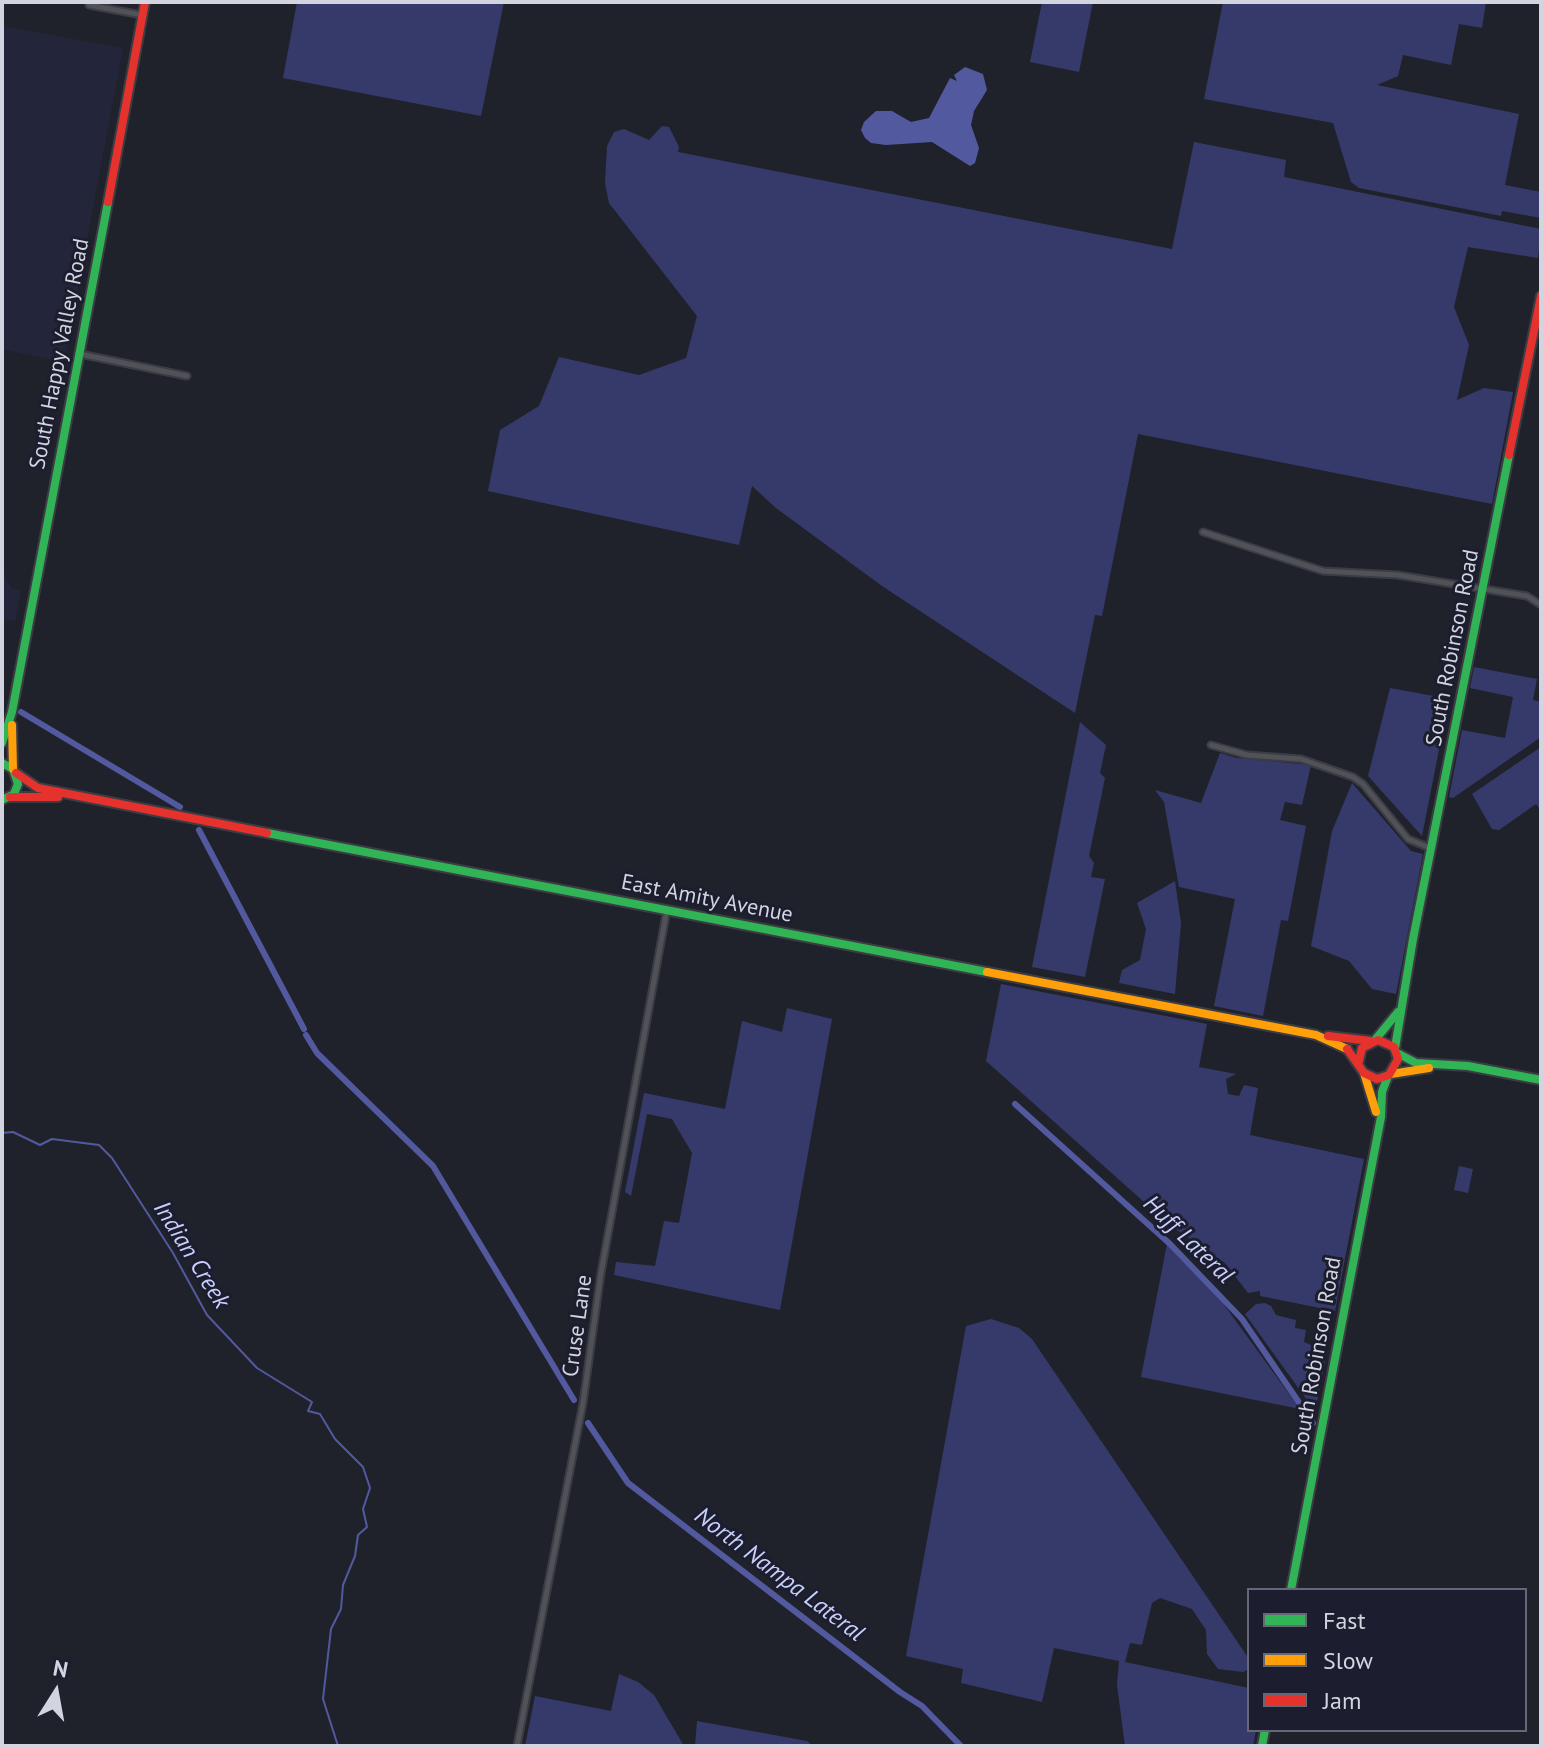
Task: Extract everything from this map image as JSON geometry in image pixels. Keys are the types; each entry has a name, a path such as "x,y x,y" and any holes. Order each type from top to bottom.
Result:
{"main road":[{"name":"South Happy Valley Road","path":"2,743 12,712 145,2"},
{"name":"South Robinson Road","path":"1396,1051 1400,1008 1541,296"},
{"name":"South Happy Valley Road","path":"5,800 18,784 14,771 12,712"},
{"name":"East Amity Avenue","path":"2,763 38,788 90,799 1316,1035 1373,1040"},
{"name":"East Amity Avenue","path":"5,800 26,794 90,799"},
{"name":"South Robinson Road","path":"1373,1040 1390,1025 1400,1008"},
{"name":"East Amity Avenue","path":"1316,1035 1345,1046 1359,1061"},
{"path":"1450,1064 1377,1079 1364,1073 1359,1061 1362,1048 1373,1040 1384,1040 1416,1063 1450,1064 1541,1080"},
{"path":"1389,1075 1397,1065 1396,1051"},
{"name":"South Robinson Road","path":"1364,1073 1374,1098 1377,1129"},
{"name":"South Robinson Road","path":"1291,1588 1382,1092 1389,1075"}],"street":[{"path":"89,5 143,15"},
{"path":"79,354 187,376"},
{"path":"1203,532 1323,571 1398,575 1527,596 1541,605"},
{"path":"1211,745 1247,755 1301,759 1353,777 1363,784 1408,839 1431,849"},
{"name":"Cruse Lane","path":"517,1746 585,1388 601,1273 667,909"}],"shaded area":[{"path":"297,2 504,2 481,116 283,78"},
{"path":"1042,2 1093,2 1079,72 1030,62"},
{"path":"1223,2 1486,2 1482,28 1459,24 1451,65 1403,55 1398,76 1377,85 1519,114 1505,185 1541,192 1541,218 1502,211 1501,216 1359,188 1351,182 1333,123 1204,99"},
{"path":"2,26 123,48 64,362 2,349"},
{"path":"965,67 983,74 987,90 974,111 971,125 979,148 975,163 970,166 932,142 886,145 871,143 865,138 861,130 864,122 876,111 892,111 911,122 929,118 950,78 957,81 954,75"},
{"path":"662,126 669,127 679,147 678,152 1172,249 1194,142 1286,160 1284,177 1541,229 1538,258 1468,247 1454,307 1469,345 1457,400 1484,388 1513,392 1492,504 1138,434 1102,616 1095,615 1075,713 882,586 776,508 752,486 739,545 488,491 500,430 539,406 559,357 639,375 686,358 697,316 609,203 605,183 607,146 614,132 624,129 649,140"},
{"path":"2,571 11,588 21,591 15,621 2,619"},
{"path":"1474,667 1537,679 1533,700 1541,702 1541,737 1453,798 1449,797 1462,730 1505,738 1513,697 1470,688"},
{"path":"1390,688 1439,697 1448,704 1422,836 1368,776"},
{"path":"1080,722 1106,745 1100,773 1105,778 1089,856 1094,863 1091,877 1105,879 1085,977 1032,967"},
{"path":"1541,747 1541,810 1536,804 1499,830 1492,829 1472,794"},
{"path":"1220,753 1237,758 1311,765 1302,805 1285,802 1280,820 1306,826 1288,921 1281,920 1263,1016 1214,1006 1235,899 1179,887 1164,802 1155,790 1201,803"},
{"path":"1352,783 1411,851 1423,854 1396,994 1372,989 1349,961 1311,946 1332,831"},
{"path":"1175,881 1181,923 1175,994 1119,983 1122,970 1140,960 1146,929 1137,903"},
{"path":"1001,984 1207,1024 1199,1067 1236,1074 1226,1079 1228,1094 1239,1096 1244,1085 1258,1088 1250,1135 1364,1159 1335,1311 1260,1296 1260,1291 1248,1293 1225,1263 1171,1226 986,1061"},
{"path":"787,1008 832,1019 780,1310 614,1275 616,1262 655,1266 664,1221 679,1223 692,1153 672,1119 647,1114 631,1196 625,1192 644,1093 725,1109 742,1021 782,1032"},
{"path":"1459,1166 1473,1169 1468,1193 1454,1190"},
{"path":"1167,1244 1222,1302 1300,1409 1141,1377"},
{"path":"1265,1303 1276,1315 1296,1320 1295,1328 1306,1330 1304,1342 1327,1352 1317,1402 1307,1400 1245,1314 1256,1304"},
{"path":"991,1319 1019,1328 1032,1339 1247,1656 1247,1670 1218,1669 1207,1654 1206,1630 1192,1609 1160,1598 1152,1603 1142,1645 1130,1643 1125,1662 1247,1688 1247,1732 1256,1732 1253,1746 1125,1746 1117,1685 1119,1661 1054,1648 1042,1702 961,1683 963,1669 906,1656 966,1326"},
{"path":"619,1674 638,1682 654,1695 684,1746 525,1746 535,1696 611,1711"},
{"path":"697,1721 807,1741 813,1746 695,1746"}],"waterway":[{"name":"North Nampa Lateral","path":"21,712 180,807"},
{"name":"North Nampa Lateral","path":"199,830 304,1029"},
{"name":"North Nampa Lateral","path":"306,1035 317,1053 433,1166 574,1400"},
{"name":"Huff Lateral","path":"1015,1104 1170,1244 1242,1319 1313,1423"},
{"name":"Indian Creek","path":"2,1133 13,1132 40,1145 52,1139 99,1145 112,1158 173,1253 207,1315 257,1368 312,1402 308,1411 320,1414 335,1439 363,1467 370,1488 363,1509 367,1527 358,1535 355,1556 343,1585 341,1609 331,1629 323,1699 338,1746"},
{"name":"North Nampa Lateral","path":"588,1423 628,1483 922,1706 961,1746"}],"traffic: fast":[{"path":"2,743 12,712 108,202"},
{"path":"1395,1048 1413,939 1509,455"},
{"path":"2,763 13,769 18,784 14,794 2,800"},
{"path":"267,833 987,972"},
{"path":"1375,1040 1398,1012"},
{"path":"1397,1053 1416,1063 1468,1066 1541,1080"},
{"path":"1291,1588 1381,1117 1382,1092 1388,1076"},
{"path":"1262,1746 1265,1732"}],"traffic: slow":[{"path":"12,725 13,769"},
{"path":"987,972 1316,1035 1347,1049"},
{"path":"1391,1074 1429,1068"},
{"path":"1364,1073 1376,1112"}],"traffic: jam":[{"path":"108,202 145,2"},
{"path":"1509,455 1541,296"},
{"path":"16,773 38,788 267,833"},
{"path":"10,797 58,797"},
{"path":"1328,1036 1371,1041"},
{"path":"1347,1049 1364,1073 1377,1079 1389,1075 1398,1059 1394,1047 1378,1040 1362,1048 1359,1061"}]}
